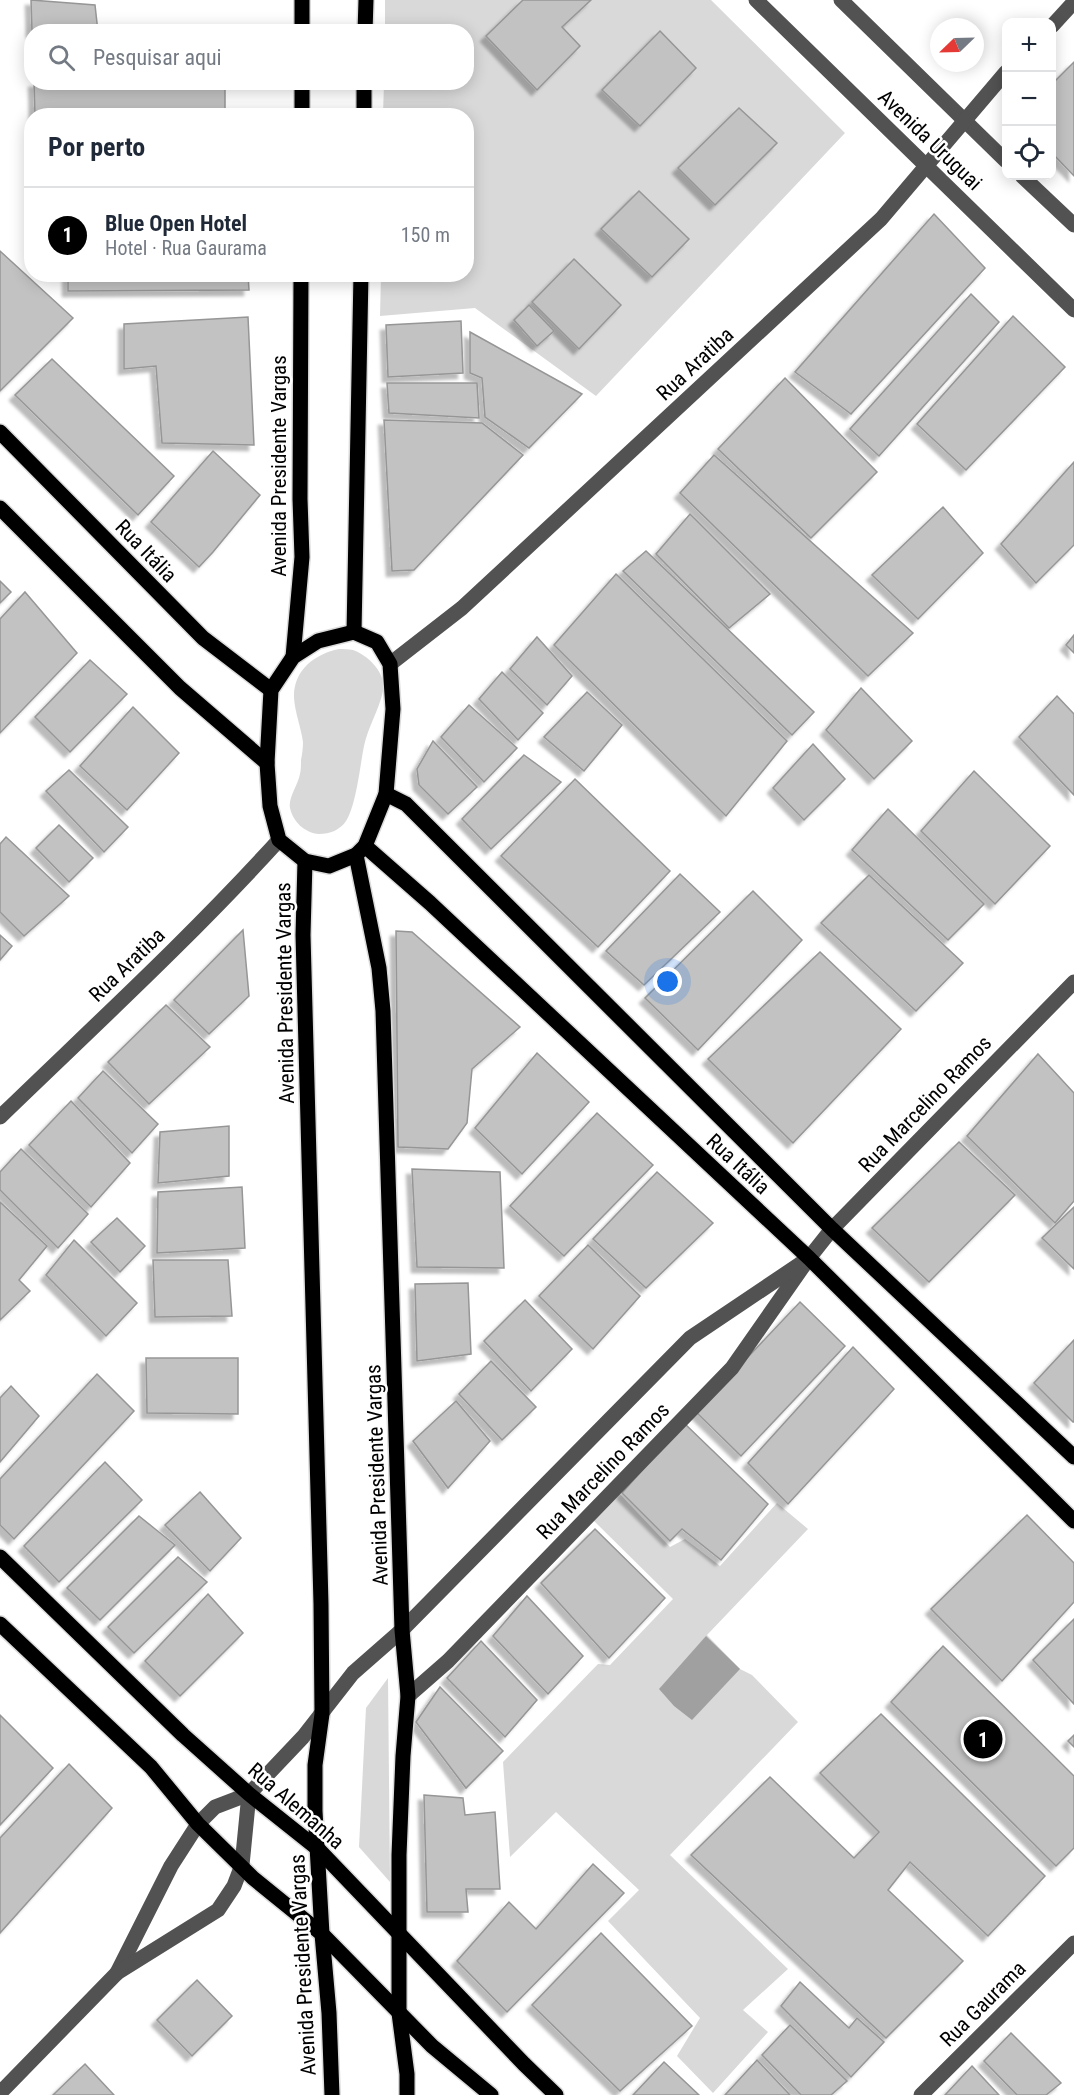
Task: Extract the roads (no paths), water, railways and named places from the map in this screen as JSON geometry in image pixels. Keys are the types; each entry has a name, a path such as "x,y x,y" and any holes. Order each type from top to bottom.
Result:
{"main road":[{"path":"302,0 302,24"},
{"path":"365,24 366,0"},
{"path":"302,90 302,108"},
{"path":"364,90 364,108"},
{"name":"Avenida Presidente Vargas","path":"293,657 302,557 301,282"},
{"path":"360,850 386,794 393,709 390,664 377,642 354,632 361,282"},
{"name":"Rua Itália","path":"0,432 203,638 271,690"},
{"path":"0,508 180,688 267,763"},
{"name":"Avenida Presidente Vargas","path":"271,690 293,657 318,641 354,632"},
{"path":"271,690 267,763 270,806 279,840"},
{"name":"Rua Itália","path":"386,794 406,804 832,1229 1074,1457"},
{"name":"Avenida Presidente Vargas","path":"279,840 305,861 329,866 360,850 379,968 383,1011 402,1630 408,1696 402,1767 399,1934 399,2013 407,2074 407,2095"},
{"name":"Rua Itália","path":"360,850 430,903 809,1258 1074,1521"},
{"name":"Avenida Presidente Vargas","path":"305,861 303,935 321,1604 322,1714 314,1784 332,2095"},
{"name":"Rua Alemanha","path":"0,1557 183,1736 249,1794 318,1849 556,2095"},
{"path":"0,1624 151,1767 198,1824 253,1878 322,1934 432,2046 491,2095"}],"street":[{"name":"Avenida Uruguai","path":"756,0 1074,310"},
{"name":"Avenida Uruguai","path":"841,0 1002,157"},
{"path":"1056,22 1074,2"},
{"name":"Rua Aratiba","path":"390,664 462,608 881,219 1002,77"},
{"path":"1026,180 1074,225"},
{"name":"Rua Aratiba","path":"0,1116 188,935 279,840"},
{"name":"Rua Marcelino Ramos","path":"408,1696 448,1661 732,1368 832,1229 1074,982"},
{"name":"Rua Marcelino Ramos","path":"249,1794 322,1714 353,1673 402,1630 690,1338 809,1258"},
{"path":"0,2093 117,1973 218,1910 234,1886 242,1865 249,1794 215,1807 198,1824 171,1866 117,1973"},
{"name":"Rua Gaurama","path":"921,2095 1074,1943"}],"place":[{"name":"Blue Open Hotel","path":"983,1739"}]}
